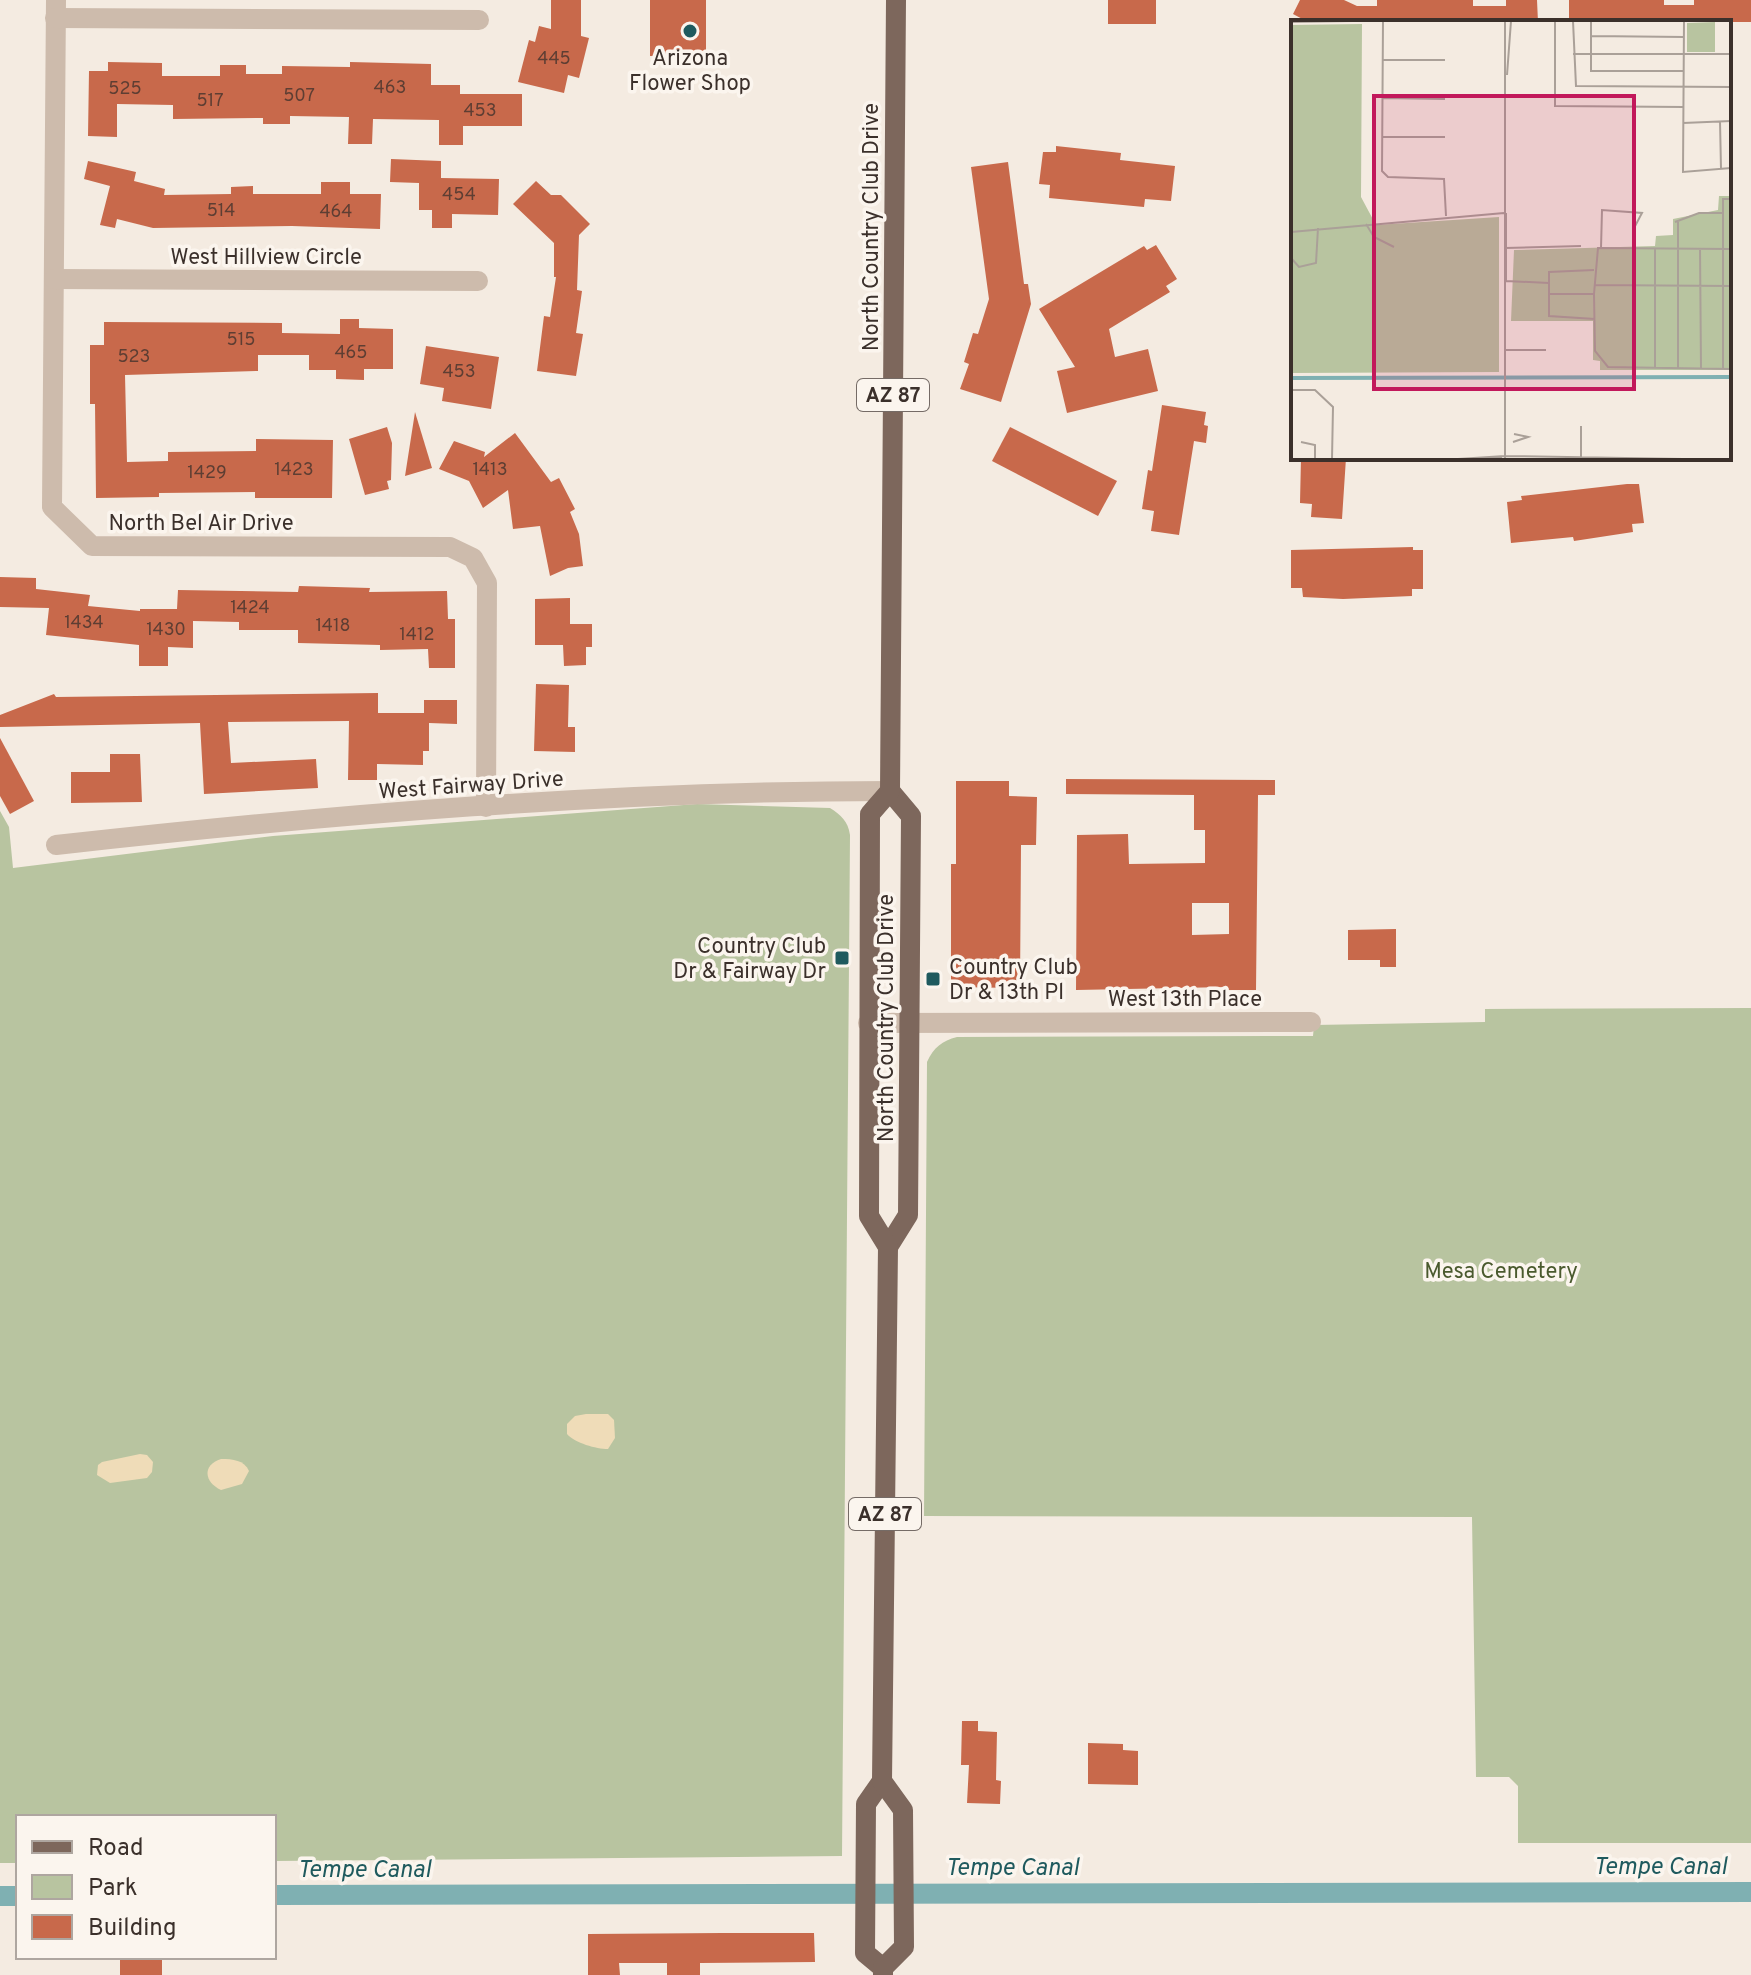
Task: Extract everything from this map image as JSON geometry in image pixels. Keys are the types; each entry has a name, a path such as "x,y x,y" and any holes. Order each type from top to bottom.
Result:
{"main road":[{"name":"North Country Club Drive","path":"882,1781 903,1810 904,1910 904,1947 883,1971 865,1953 866,1804 882,1781 888,1247 908,1215 911,816 890,791 896,0"},
{"name":"North Country Club Drive","path":"888,1247 869,1216 868,1023 870,814 890,791"}],"street":[{"path":"56,9 479,20"},
{"name":"North Bel Air Drive","path":"56,9 52,507 92,546 450,547 473,558 487,583 486,807"},
{"name":"West Hillview Circle","path":"54,279 478,281"},
{"name":"West Fairway Drive","path":"56,845 265,822 715,792 890,791"},
{"name":"West 13th Place","path":"868,1023 1311,1022"}],"green space":[{"path":"697,804 830,808 848,826 842,1856 276,1861 276,1815 16,1815 16,1863 0,1863 0,811 9,827 13,868 273,836"},
{"name":"Mesa Cemetery","path":"1751,1008 1751,1843 1518,1843 1518,1786 1509,1777 1476,1777 1472,1517 924,1516 927,1062 943,1043 957,1037 1313,1036 1314,1025 1485,1022 1485,1009"}],"sand":[{"path":"608,1414 614,1420 615,1438 608,1449 586,1445 567,1434 567,1424 575,1416"},
{"path":"147,1455 153,1462 152,1472 147,1478 110,1483 97,1475 98,1465 102,1462"},
{"path":"221,1459 238,1461 247,1467 249,1471 242,1484 221,1490 211,1483 208,1469"}],"building":[{"path":"551,0 581,0 581,36 589,38 579,78 568,75 564,93 518,82 529,40 535,42 539,26 551,29"},
{"path":"650,0 706,0 706,56 650,56"},
{"path":"1108,0 1156,0 1156,24 1108,24"},
{"path":"1300,0 1344,0 1357,6 1377,6 1377,0 1473,0 1473,6 1506,6 1506,0 1537,0 1538,20 1304,20 1293,14"},
{"path":"1569,0 1664,0 1664,5 1694,5 1694,0 1751,0 1751,22 1569,20"},
{"path":"108,62 162,63 162,76 220,76 220,65 246,65 246,74 282,74 282,66 350,67 350,62 431,64 431,85 460,85 460,94 522,94 522,126 463,126 463,145 439,145 439,120 373,119 372,144 348,144 349,117 290,116 290,124 263,124 263,118 173,119 173,105 117,104 117,137 88,136 89,71 108,71"},
{"path":"1056,146 1121,153 1120,160 1175,166 1171,201 1145,199 1144,207 1049,198 1050,185 1039,184 1043,152 1056,152"},
{"path":"391,159 441,161 441,178 499,179 498,215 452,214 452,228 432,228 432,210 419,210 419,183 390,182"},
{"path":"88,161 136,172 134,181 165,189 164,195 231,194 231,187 253,186 253,194 321,194 321,182 350,182 350,194 381,194 380,229 292,226 153,228 117,219 115,228 100,225 110,186 84,179"},
{"path":"1008,162 1024,284 1028,284 1031,304 1001,402 960,389 969,364 964,362 973,333 978,334 989,299 971,167"},
{"path":"536,181 551,195 561,195 590,224 579,235 577,290 582,291 576,333 583,334 576,376 537,371 544,316 550,317 556,277 554,243 513,204"},
{"path":"1156,245 1177,279 1166,286 1170,292 1109,329 1115,357 1148,349 1158,391 1067,413 1057,371 1075,367 1039,309 1144,246 1147,250"},
{"path":"340,319 359,319 359,328 393,329 393,369 364,369 364,380 336,379 336,370 309,370 309,355 258,355 258,371 125,375 127,462 168,461 168,452 256,451 256,439 333,440 332,498 255,498 255,492 159,493 159,497 96,498 95,404 90,404 90,345 104,345 104,322 282,323 282,333 340,334"},
{"path":"426,346 499,357 491,409 442,401 444,388 420,384"},
{"path":"1162,405 1206,412 1204,425 1208,426 1206,443 1194,441 1179,535 1151,531 1154,511 1142,509 1148,470 1152,471"},
{"path":"415,412 432,468 405,476"},
{"path":"387,427 392,443 391,480 387,481 389,489 365,495 349,439"},
{"path":"1010,427 1117,481 1098,516 992,461"},
{"path":"515,433 551,482 559,478 575,509 570,512 579,534 583,566 568,568 550,576 540,526 513,529 508,490 483,508 469,481 439,469 454,441 485,452 484,457"},
{"path":"1301,460 1346,460 1342,519 1311,517 1312,504 1300,503"},
{"path":"1639,484 1644,523 1632,524 1633,532 1574,541 1573,537 1511,543 1507,502 1522,500 1521,496"},
{"path":"1413,547 1413,550 1423,550 1423,589 1412,589 1412,596 1303,597 1302,588 1291,588 1291,550"},
{"path":"0,577 36,578 36,589 90,595 88,606 140,611 177,609 178,590 298,592 299,586 370,588 369,592 447,591 448,619 455,619 455,668 429,668 428,649 380,650 380,645 298,643 298,630 239,630 239,622 193,621 193,648 168,647 168,666 139,666 139,645 46,635 49,608 0,607"},
{"path":"570,598 570,624 592,624 592,647 586,647 586,665 564,666 563,645 535,645 535,599"},
{"path":"536,684 569,685 568,727 575,727 575,752 534,751"},
{"path":"378,693 378,713 424,713 424,700 457,700 457,724 429,723 429,751 423,751 423,765 377,764 377,780 348,780 349,721 228,722 231,763 316,759 318,788 204,794 200,723 0,727 0,715 54,694 56,697"},
{"path":"0,738 34,801 10,814 0,796"},
{"path":"110,754 140,754 142,802 71,803 71,772 110,772"},
{"path":"1066,779 1275,780 1275,795 1258,795 1256,990 1228,990 1228,987 1076,990 1077,835 1128,834 1129,864 1205,863 1205,830 1194,830 1194,795 1066,794","holes":["1192,903 1229,903 1229,934 1192,935"]},
{"path":"956,781 1009,781 1009,796 1037,797 1036,845 1021,845 1020,988 951,987 951,864 956,864"},
{"path":"1396,929 1396,967 1380,967 1380,960 1348,960 1348,930"},
{"path":"962,1721 978,1721 978,1731 997,1732 996,1780 1001,1781 1000,1804 967,1803 969,1765 961,1765"},
{"path":"1088,1743 1123,1744 1123,1750 1138,1751 1138,1785 1088,1784"},
{"path":"814,1933 815,1962 700,1963 700,1975 667,1975 667,1963 619,1963 620,1975 588,1975 588,1934"},
{"path":"120,1960 162,1960 162,1975 120,1975"}],"waterway":[{"name":"Tempe Canal","path":"276,1895 1751,1892"},
{"name":"Tempe Canal","path":"0,1896 16,1896"}],"place":[{"name":"Arizona Flower Shop","path":"690,31"},
{"name":"Country Club Dr & Fairway Dr","path":"842,958"},
{"name":"Country Club Dr & 13th Pl","path":"933,979"}]}
